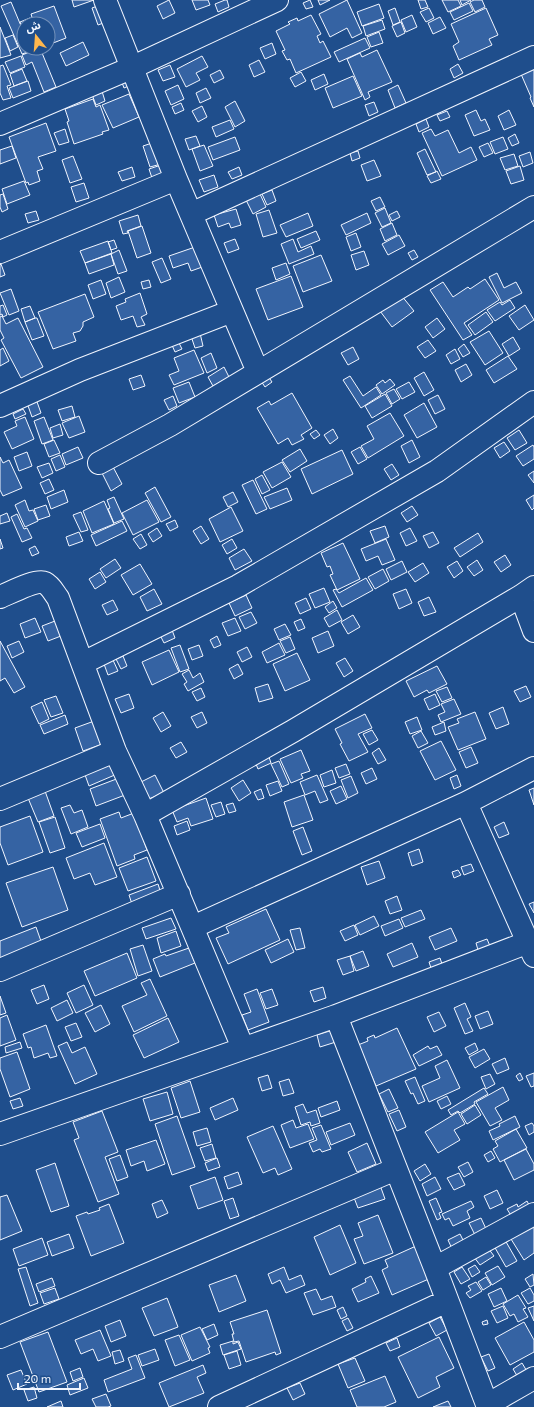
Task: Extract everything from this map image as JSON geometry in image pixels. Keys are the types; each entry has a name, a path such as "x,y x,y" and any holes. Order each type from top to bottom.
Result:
{"street":[{"path":"105,0 176,179 258,372"},
{"path":"0,124 131,68 277,0"},
{"path":"191,214 534,58"},
{"path":"0,252 176,179"},
{"path":"99,463 170,425 534,207"},
{"path":"0,406 80,370 232,310"},
{"path":"83,662 238,586 437,471 534,402"},
{"path":"0,597 36,583 44,582 58,598 115,751 145,815 243,1048"},
{"path":"145,815 293,731 528,591 534,631"},
{"path":"0,799 115,751"},
{"path":"193,927 466,802 534,768"},
{"path":"0,1134 532,946 466,802"},
{"path":"0,970 179,894"},
{"path":"336,1016 435,1268 487,1406 534,1378"},
{"path":"0,1337 396,1169"},
{"path":"435,1268 534,1214"},
{"path":"219,1407 447,1301"}],"building":[{"path":"72,0 94,0 74,7"},
{"path":"169,0 175,13 163,19 157,6"},
{"path":"192,0 208,0 210,5 196,10"},
{"path":"227,0 229,7 218,12 215,4"},
{"path":"310,0 313,7 306,9 303,3"},
{"path":"318,0 330,0 320,5"},
{"path":"347,0 362,33 352,38 347,28 330,37 319,14"},
{"path":"418,0 425,0 428,7 421,9"},
{"path":"442,0 458,0 461,6 448,12"},
{"path":"460,0 471,0 462,5"},
{"path":"474,0 482,0 485,7 475,12 470,2"},
{"path":"11,2 17,16 16,40 1,6"},
{"path":"469,3 473,11 454,20 450,12"},
{"path":"379,4 384,18 362,26 357,12"},
{"path":"100,5 106,22 98,25 92,8"},
{"path":"54,6 66,38 56,42 56,16 32,16 31,14"},
{"path":"395,8 400,22 393,25 388,11"},
{"path":"429,8 434,18 426,22 420,12"},
{"path":"486,8 498,35 489,39 492,45 459,60 453,46 459,42 451,24"},
{"path":"311,15 321,34 317,36 320,43 323,41 331,57 296,73 290,59 287,60 282,51 285,50 276,31 290,24 288,22 297,18 298,21"},
{"path":"412,15 417,27 406,32 401,20"},
{"path":"440,17 446,28 433,34 428,23"},
{"path":"382,20 385,29 366,36 363,26"},
{"path":"401,22 405,33 397,37 392,26"},
{"path":"0,27 11,55 0,58"},
{"path":"379,32 383,43 371,47 367,37"},
{"path":"13,35 16,42 16,48 10,51 5,38"},
{"path":"365,38 370,48 339,62 334,52"},
{"path":"83,42 89,55 66,66 60,53"},
{"path":"272,43 276,54 265,59 260,48"},
{"path":"377,50 392,82 368,92 370,97 365,100 347,59 360,53 362,57"},
{"path":"21,56 25,67 10,73 5,62"},
{"path":"22,56 43,56 56,87 44,92 32,62 26,65"},
{"path":"202,56 208,67 196,73 200,80 186,87 177,69"},
{"path":"259,60 265,72 254,77 249,65"},
{"path":"458,64 463,73 454,78 450,69"},
{"path":"3,65 11,85 7,86 11,98 3,100 0,93 0,66"},
{"path":"170,65 175,77 163,81 158,70"},
{"path":"534,68 534,107 521,74"},
{"path":"22,69 27,81 14,86 10,74"},
{"path":"220,70 224,78 214,83 210,75"},
{"path":"301,72 306,81 295,87 290,78"},
{"path":"324,74 328,84 315,90 311,80"},
{"path":"353,76 362,96 333,108 325,88"},
{"path":"128,77 131,85 124,88 121,80"},
{"path":"28,81 31,91 13,98 9,88"},
{"path":"178,85 184,99 171,105 165,91"},
{"path":"398,85 406,103 395,108 388,90"},
{"path":"101,88 105,101 96,105 91,92"},
{"path":"206,88 211,98 200,103 196,93"},
{"path":"129,94 139,117 113,128 102,105"},
{"path":"93,99 96,107 100,105 109,130 102,132 103,134 74,144 67,122 69,121 65,109"},
{"path":"235,101 245,121 235,127 225,107"},
{"path":"374,102 378,112 369,116 365,105"},
{"path":"181,103 184,110 175,114 172,107"},
{"path":"202,106 207,117 198,122 192,111"},
{"path":"476,110 481,121 485,119 490,130 474,136 465,115"},
{"path":"509,110 516,125 504,130 498,116"},
{"path":"447,111 450,117 440,121 437,115"},
{"path":"426,119 429,127 419,132 416,124"},
{"path":"230,120 234,129 216,137 212,127"},
{"path":"46,123 56,151 38,157 43,169 37,171 40,181 29,185 28,182 26,183 9,137"},
{"path":"65,129 69,142 59,145 54,133"},
{"path":"431,129 435,136 448,130 459,153 471,147 477,160 442,176 422,133"},
{"path":"515,134 519,143 512,146 508,138"},
{"path":"196,136 200,146 189,150 185,139"},
{"path":"235,137 240,150 213,160 208,147"},
{"path":"503,137 508,149 495,154 490,142"},
{"path":"155,142 161,164 150,167 143,146"},
{"path":"488,143 493,153 484,157 479,147"},
{"path":"204,145 213,166 200,171 192,149"},
{"path":"12,146 16,158 0,164 0,150"},
{"path":"425,149 436,172 427,175 417,153"},
{"path":"358,151 360,158 352,161 350,153"},
{"path":"530,152 533,163 523,167 519,156"},
{"path":"514,154 518,166 505,170 500,158"},
{"path":"73,156 82,179 70,183 62,160"},
{"path":"374,160 381,176 367,181 361,165"},
{"path":"164,164 172,170 152,178 149,169"},
{"path":"520,166 524,180 511,184 506,171"},
{"path":"132,167 135,177 122,181 118,172"},
{"path":"239,167 242,175 232,179 228,172"},
{"path":"437,171 441,179 431,183 427,176"},
{"path":"214,175 218,187 204,192 199,180"},
{"path":"24,181 30,195 7,204 2,189"},
{"path":"84,183 89,198 76,202 71,187"},
{"path":"272,190 276,201 267,205 262,194"},
{"path":"3,194 8,209 2,212 0,207 0,195"},
{"path":"260,194 266,207 253,214 246,200"},
{"path":"380,197 385,207 376,211 371,201"},
{"path":"385,208 391,223 382,227 375,213"},
{"path":"236,209 241,225 231,228 229,223 218,227 214,215"},
{"path":"269,210 277,233 263,237 256,214"},
{"path":"36,211 39,220 28,223 25,214"},
{"path":"397,211 400,217 392,221 389,215"},
{"path":"308,213 313,226 286,237 280,225"},
{"path":"367,213 371,223 346,235 341,225"},
{"path":"138,215 141,226 123,234 119,221"},
{"path":"392,223 397,235 385,241 380,229"},
{"path":"142,226 151,253 137,258 128,231"},
{"path":"316,231 320,240 301,248 297,239"},
{"path":"356,233 361,247 351,251 346,237"},
{"path":"399,235 405,246 388,255 382,244"},
{"path":"235,239 239,249 228,253 224,243"},
{"path":"293,239 298,252 311,246 314,254 289,264 281,244"},
{"path":"114,240 117,248 111,250 108,242"},
{"path":"108,241 112,253 85,263 80,251"},
{"path":"198,246 205,266 191,271 188,263 173,268 169,256"},
{"path":"119,250 127,271 118,274 111,254"},
{"path":"414,250 418,257 412,260 408,253"},
{"path":"364,251 369,265 356,270 351,255"},
{"path":"111,254 114,265 89,274 85,263"},
{"path":"321,255 332,281 303,292 293,266"},
{"path":"162,258 171,279 161,283 152,262"},
{"path":"286,263 290,274 276,280 272,268"},
{"path":"1,264 5,275 0,277 0,265"},
{"path":"497,273 504,288 516,282 522,293 502,303 489,277"},
{"path":"291,276 303,307 268,320 256,289"},
{"path":"119,277 125,292 111,298 106,283"},
{"path":"485,279 499,300 464,323 472,335 463,340 430,290 443,282 453,297 468,287 470,289"},
{"path":"101,280 106,294 93,299 88,285"},
{"path":"149,280 151,287 143,289 141,282"},
{"path":"11,289 19,311 9,315 0,293"},
{"path":"140,293 147,314 141,317 145,325 137,327 133,316 121,320 116,306 126,302 125,299"},
{"path":"85,294 94,317 83,322 83,326 80,331 73,333 76,341 53,349 38,312"},
{"path":"401,295 414,311 392,327 380,311"},
{"path":"510,300 515,308 495,321 487,310 500,302 502,305"},
{"path":"3,305 7,315 3,317 2,314 0,315 0,306"},
{"path":"525,305 534,320 519,330 509,316"},
{"path":"30,306 35,318 25,322 21,309"},
{"path":"486,312 493,322 475,335 468,325"},
{"path":"2,316 6,324 18,318 43,367 21,378 1,340 4,338 0,330 0,317"},
{"path":"37,318 44,336 32,340 25,322"},
{"path":"437,318 445,329 433,338 425,327"},
{"path":"489,331 503,353 485,365 470,342"},
{"path":"200,333 203,346 195,348 191,336"},
{"path":"513,337 520,349 509,356 502,344"},
{"path":"428,340 436,351 425,358 417,347"},
{"path":"178,341 182,349 175,352 171,343"},
{"path":"464,344 470,353 463,357 458,349"},
{"path":"353,347 359,359 348,365 341,353"},
{"path":"3,348 9,361 0,366 0,350"},
{"path":"455,349 460,359 451,364 446,355"},
{"path":"194,350 204,373 174,385 169,375 179,371 174,358"},
{"path":"211,353 217,368 207,373 201,358"},
{"path":"508,356 517,369 494,383 486,370"},
{"path":"466,364 472,375 461,382 455,370"},
{"path":"224,367 229,377 213,386 208,377"},
{"path":"424,372 434,390 424,396 414,378"},
{"path":"141,375 145,386 133,390 129,379"},
{"path":"268,376 272,382 265,387 261,381"},
{"path":"350,376 363,396 376,387 381,395 361,408 343,380"},
{"path":"390,379 395,385 382,394 376,385 383,380 385,383"},
{"path":"189,382 195,397 179,403 173,388"},
{"path":"409,382 415,392 402,399 396,389"},
{"path":"394,389 400,399 392,404 386,393"},
{"path":"292,393 312,428 301,435 304,439 292,445 288,438 278,444 257,408 269,401 271,405"},
{"path":"385,394 392,406 372,418 365,406"},
{"path":"438,395 445,409 435,414 428,400"},
{"path":"173,396 177,406 169,410 164,400"},
{"path":"36,399 41,413 32,417 27,403"},
{"path":"424,403 437,427 417,438 404,415"},
{"path":"72,406 75,417 62,421 58,410"},
{"path":"23,409 26,414 15,419 13,414"},
{"path":"390,413 404,436 368,458 361,446 374,439 367,426"},
{"path":"79,416 85,432 69,438 62,423"},
{"path":"25,417 34,439 12,449 4,432 17,426 15,421"},
{"path":"44,417 53,440 42,444 34,421"},
{"path":"60,424 63,435 53,438 50,428"},
{"path":"333,429 338,438 330,444 324,435"},
{"path":"316,430 320,435 314,439 310,434"},
{"path":"519,430 527,443 515,450 507,438"},
{"path":"54,440 60,453 49,457 44,444"},
{"path":"412,440 420,457 409,463 401,446"},
{"path":"504,442 510,451 500,458 494,448"},
{"path":"533,445 534,459 523,466 516,456"},
{"path":"78,447 83,458 66,465 62,454"},
{"path":"360,447 367,459 358,464 351,452"},
{"path":"300,449 307,461 290,472 282,460"},
{"path":"342,450 353,474 312,494 301,469"},
{"path":"27,452 32,466 19,471 14,457"},
{"path":"60,455 65,467 56,471 51,459"},
{"path":"0,457 3,463 9,460 22,488 3,496 0,490"},
{"path":"282,462 291,477 272,488 263,472"},
{"path":"49,463 53,473 42,478 37,467"},
{"path":"392,464 399,475 391,480 384,469"},
{"path":"112,465 122,484 111,491 101,471"},
{"path":"534,471 534,483 528,475"},
{"path":"262,475 270,490 262,494 255,479"},
{"path":"49,479 54,490 45,494 40,483"},
{"path":"253,480 267,509 256,514 242,485"},
{"path":"155,487 171,517 161,522 145,493"},
{"path":"287,488 292,500 270,509 264,497"},
{"path":"64,490 68,502 51,509 47,497"},
{"path":"233,492 238,502 228,507 223,497"},
{"path":"534,495 534,508 532,510 526,500"},
{"path":"114,497 124,519 114,523 108,509 110,508 107,500"},
{"path":"25,500 29,511 33,510 38,521 25,527 15,505"},
{"path":"147,500 159,522 133,535 122,513"},
{"path":"104,501 114,524 92,533 83,511"},
{"path":"46,505 50,516 38,520 34,509"},
{"path":"412,506 418,515 407,522 401,513"},
{"path":"231,507 243,531 220,542 209,519"},
{"path":"81,512 88,530 81,532 73,515"},
{"path":"7,513 10,521 0,524 0,516"},
{"path":"17,514 24,529 27,528 32,538 22,542 11,517"},
{"path":"175,520 178,527 170,531 166,524"},
{"path":"122,521 127,531 96,546 91,535"},
{"path":"201,526 209,539 201,544 193,531"},
{"path":"385,526 389,537 375,543 370,531"},
{"path":"157,528 162,536 153,542 148,534"},
{"path":"410,528 417,541 406,546 400,533"},
{"path":"79,532 83,541 69,546 66,537"},
{"path":"433,532 439,543 429,548 423,536"},
{"path":"478,533 483,542 460,557 454,548"},
{"path":"141,534 147,545 140,549 133,539"},
{"path":"0,539 3,548 0,549"},
{"path":"232,539 237,548 227,554 222,545"},
{"path":"386,539 395,560 382,565 378,556 366,561 361,549"},
{"path":"343,543 360,579 337,590 330,575 333,574 330,566 327,567 321,553"},
{"path":"35,546 39,553 32,556 29,549"},
{"path":"244,549 252,561 235,570 229,558"},
{"path":"505,555 511,565 501,572 494,562"},
{"path":"115,559 121,568 106,578 100,569"},
{"path":"477,560 483,570 474,576 467,567"},
{"path":"402,561 407,572 391,580 386,569"},
{"path":"457,561 463,571 454,578 447,567"},
{"path":"423,563 429,573 415,582 408,572"},
{"path":"140,564 152,584 133,595 121,575"},
{"path":"383,569 389,581 375,589 368,577"},
{"path":"100,572 106,582 95,589 89,579"},
{"path":"366,578 373,590 342,607 333,590 336,589 339,593"},
{"path":"324,588 330,602 315,608 309,594"},
{"path":"154,589 162,604 147,611 140,597"},
{"path":"406,589 412,603 399,609 393,594"},
{"path":"246,595 252,608 235,616 229,603"},
{"path":"429,597 436,612 424,616 418,602"},
{"path":"306,598 311,609 300,614 295,603"},
{"path":"113,600 118,610 107,615 102,605"},
{"path":"333,601 337,608 329,613 325,607"},
{"path":"337,610 342,620 329,627 324,618"},
{"path":"251,612 257,623 245,629 239,617"},
{"path":"353,615 360,627 348,634 341,622"},
{"path":"35,618 41,632 25,638 20,624"},
{"path":"235,618 241,631 228,636 222,623"},
{"path":"301,619 305,628 298,631 294,622"},
{"path":"55,621 61,636 48,641 42,626"},
{"path":"285,624 291,635 279,640 274,629"},
{"path":"172,630 175,638 164,643 160,635"},
{"path":"328,631 334,646 318,653 312,638"},
{"path":"217,636 221,645 214,648 210,640"},
{"path":"290,637 295,649 286,653 280,641"},
{"path":"0,641 25,687 14,693 5,678 0,681"},
{"path":"19,641 24,652 12,658 7,646"},
{"path":"279,643 285,655 267,663 262,652"},
{"path":"180,645 189,669 180,672 171,648"},
{"path":"199,645 203,656 192,660 188,649"},
{"path":"247,647 252,657 242,662 237,652"},
{"path":"169,650 179,672 152,685 142,662"},
{"path":"297,653 310,680 285,691 273,664"},
{"path":"123,656 127,666 121,669 116,659"},
{"path":"345,658 353,671 344,677 336,663"},
{"path":"113,660 118,671 108,675 104,664"},
{"path":"238,664 243,674 234,679 229,669"},
{"path":"437,666 447,684 429,693 427,690 414,697 406,681"},
{"path":"189,670 193,678 200,673 204,682 188,691 184,684 187,682 182,674"},
{"path":"268,684 273,698 259,702 255,688"},
{"path":"526,686 531,697 520,702 514,691"},
{"path":"447,687 452,698 442,702 436,691"},
{"path":"201,688 205,697 197,701 192,692"},
{"path":"129,694 134,708 121,713 115,699"},
{"path":"435,694 440,705 429,710 424,699"},
{"path":"56,696 63,713 51,717 44,700"},
{"path":"454,699 461,714 441,722 438,715 445,712 441,704"},
{"path":"42,702 49,719 39,724 31,707"},
{"path":"503,707 509,724 496,729 489,713"},
{"path":"163,712 171,726 161,732 153,718"},
{"path":"202,712 207,723 197,728 191,717"},
{"path":"475,712 486,739 458,750 448,727 459,723 457,719"},
{"path":"365,714 372,728 358,734 368,752 349,761 340,744 342,743 335,729"},
{"path":"65,715 68,724 44,734 40,725"},
{"path":"417,717 422,730 410,734 405,722"},
{"path":"97,720 105,743 83,751 75,728"},
{"path":"444,722 446,731 435,735 432,727"},
{"path":"372,730 378,740 369,745 363,734"},
{"path":"421,731 428,743 418,748 412,736"},
{"path":"441,741 456,770 435,780 420,751"},
{"path":"181,742 187,752 176,758 170,748"},
{"path":"471,747 478,763 466,768 459,752"},
{"path":"379,748 386,760 378,764 372,753"},
{"path":"301,750 310,771 301,774 303,778 291,783 280,759"},
{"path":"268,754 271,763 258,769 254,759"},
{"path":"111,759 117,774 89,786 84,772"},
{"path":"279,761 289,784 282,787 271,764"},
{"path":"346,764 350,774 339,778 335,768"},
{"path":"372,768 377,779 366,784 361,773"},
{"path":"332,770 336,783 324,787 320,775"},
{"path":"155,775 164,793 146,800 139,783"},
{"path":"317,775 328,800 320,803 315,791 305,795 300,782"},
{"path":"457,775 461,786 454,789 450,778"},
{"path":"351,776 358,793 348,798 341,780"},
{"path":"119,778 125,795 96,806 90,789"},
{"path":"243,780 251,793 239,801 231,788"},
{"path":"278,781 282,791 270,796 266,785"},
{"path":"341,786 347,799 336,804 330,791"},
{"path":"534,788 534,805 529,790"},
{"path":"261,789 264,798 258,800 254,792"},
{"path":"45,791 54,816 38,822 28,798"},
{"path":"304,795 313,820 292,827 284,802"},
{"path":"206,798 213,819 191,826 188,818 177,822 172,810"},
{"path":"221,802 225,814 216,817 211,805"},
{"path":"233,803 236,811 229,813 226,805"},
{"path":"70,805 74,813 82,810 88,827 71,834 61,808"},
{"path":"119,812 121,818 134,813 147,850 134,855 135,859 117,866 100,819"},
{"path":"30,816 43,852 8,865 0,843 0,827"},
{"path":"55,817 65,848 50,853 39,822"},
{"path":"187,821 190,830 177,835 174,826"},
{"path":"504,822 509,834 499,838 494,827"},
{"path":"100,824 105,838 82,847 76,833"},
{"path":"303,827 312,851 302,855 293,831"},
{"path":"104,843 117,877 95,885 90,873 74,879 66,858"},
{"path":"419,849 423,862 412,866 408,853"},
{"path":"147,857 156,881 128,891 119,868"},
{"path":"379,861 385,878 367,885 361,867"},
{"path":"471,864 474,871 464,875 461,867"},
{"path":"53,867 68,910 22,927 6,883"},
{"path":"458,870 461,875 454,878 452,872"},
{"path":"158,884 162,897 133,907 129,895"},
{"path":"397,896 402,910 390,914 385,901"},
{"path":"534,902 534,913 529,904"},
{"path":"266,909 280,940 228,964 216,938 229,933 226,927"},
{"path":"421,910 425,919 405,927 401,918"},
{"path":"374,916 379,926 360,935 355,925"},
{"path":"171,918 176,929 146,939 142,928"},
{"path":"399,919 403,928 385,936 381,926"},
{"path":"354,925 358,935 345,941 340,931"},
{"path":"36,927 42,944 0,959 0,941"},
{"path":"300,928 305,948 296,950 290,930"},
{"path":"451,928 457,941 435,950 429,937"},
{"path":"176,931 181,946 161,953 157,938"},
{"path":"288,939 294,952 271,963 265,950"},
{"path":"487,939 490,946 478,950 476,943"},
{"path":"412,943 418,957 393,967 387,954"},
{"path":"143,945 152,971 138,976 130,949"},
{"path":"189,948 195,963 160,977 153,959 165,954 166,956"},
{"path":"363,951 369,966 356,971 350,956"},
{"path":"127,953 137,978 95,996 84,971"},
{"path":"350,956 354,971 343,975 337,960"},
{"path":"440,958 442,964 431,968 429,962"},
{"path":"150,979 167,1016 134,1032 122,1006 147,995 141,983"},
{"path":"44,985 49,999 37,1004 31,990"},
{"path":"84,985 93,1005 76,1013 67,993"},
{"path":"323,987 326,998 314,1002 310,991"},
{"path":"257,989 269,1022 248,1030 242,1015 251,1012 244,994"},
{"path":"272,989 278,1005 266,1009 260,993"},
{"path":"0,996 6,1013 0,1015"},
{"path":"67,1000 73,1013 57,1021 51,1008"},
{"path":"465,1003 471,1017 467,1019 473,1031 465,1034 454,1008"},
{"path":"101,1005 110,1024 95,1032 85,1013"},
{"path":"488,1011 493,1024 480,1029 475,1016"},
{"path":"439,1012 446,1026 434,1032 427,1017"},
{"path":"7,1015 16,1040 0,1046 0,1018"},
{"path":"168,1018 179,1042 144,1058 133,1035"},
{"path":"76,1023 82,1037 71,1041 65,1027"},
{"path":"46,1025 57,1056 50,1058 48,1053 34,1058 31,1047 28,1048 23,1034"},
{"path":"397,1028 416,1069 376,1086 358,1045 368,1041 367,1038 374,1035 375,1038"},
{"path":"336,1029 339,1041 320,1047 317,1035"},
{"path":"20,1042 22,1048 6,1053 5,1047"},
{"path":"67,1042 72,1053 85,1047 97,1074 75,1084 58,1046"},
{"path":"475,1043 478,1050 469,1055 465,1048"},
{"path":"428,1046 430,1049 437,1046 442,1055 419,1066 413,1055"},
{"path":"484,1049 490,1059 475,1068 469,1057"},
{"path":"17,1052 30,1089 10,1097 0,1069 0,1058"},
{"path":"505,1058 509,1069 497,1074 492,1064"},
{"path":"447,1060 460,1088 429,1102 422,1086 440,1078 435,1066"},
{"path":"520,1073 523,1079 519,1081 516,1076"},
{"path":"534,1073 534,1086 531,1087 526,1076"},
{"path":"490,1074 495,1084 486,1089 481,1077"},
{"path":"268,1075 272,1088 262,1091 258,1078"},
{"path":"415,1077 425,1101 418,1104 405,1081"},
{"path":"289,1079 294,1093 283,1096 279,1082"},
{"path":"190,1081 200,1112 181,1118 171,1088"},
{"path":"503,1087 509,1100 495,1108 502,1120 490,1126 476,1102"},
{"path":"484,1088 488,1094 474,1102 475,1104 460,1113 458,1111 451,1115 448,1110"},
{"path":"389,1089 398,1108 388,1112 379,1094"},
{"path":"167,1092 173,1114 150,1121 143,1099"},
{"path":"447,1096 451,1104 441,1109 437,1101"},
{"path":"20,1098 23,1106 13,1109 10,1101"},
{"path":"233,1098 238,1110 215,1120 210,1108"},
{"path":"337,1101 340,1110 321,1117 318,1108"},
{"path":"303,1104 307,1113 316,1110 320,1123 311,1126 310,1122 301,1125 295,1107"},
{"path":"475,1105 481,1115 467,1124 461,1114"},
{"path":"399,1110 406,1127 397,1131 389,1114"},
{"path":"102,1111 118,1152 105,1157 119,1194 98,1202 74,1140 79,1138 73,1122"},
{"path":"458,1112 465,1124 454,1130 460,1140 438,1153 425,1132"},
{"path":"177,1116 195,1167 172,1175 155,1124"},
{"path":"515,1116 520,1127 493,1140 489,1131"},
{"path":"293,1120 296,1128 308,1124 314,1139 290,1148 281,1125"},
{"path":"350,1123 355,1135 331,1145 326,1132"},
{"path":"532,1123 534,1126 534,1132 529,1135 525,1126"},
{"path":"321,1125 331,1149 322,1152 320,1149 313,1152 309,1143 317,1140 312,1128"},
{"path":"273,1126 292,1169 278,1175 275,1168 263,1173 247,1137"},
{"path":"207,1128 211,1142 197,1146 193,1132"},
{"path":"516,1129 527,1148 500,1162 493,1149 498,1146 495,1141"},
{"path":"156,1140 165,1164 147,1171 144,1161 131,1166 126,1150"},
{"path":"367,1143 376,1164 357,1172 348,1152"},
{"path":"212,1144 216,1158 205,1161 200,1148"},
{"path":"526,1149 534,1164 534,1170 514,1180 504,1160"},
{"path":"491,1151 495,1158 488,1162 484,1155"},
{"path":"120,1155 128,1177 117,1181 109,1159"},
{"path":"217,1158 220,1167 208,1171 205,1163"},
{"path":"468,1162 473,1172 464,1177 458,1167"},
{"path":"55,1163 69,1206 51,1212 36,1170"},
{"path":"425,1164 431,1174 420,1181 414,1171"},
{"path":"238,1172 242,1184 228,1189 224,1177"},
{"path":"459,1173 465,1185 454,1190 447,1178"},
{"path":"215,1177 223,1200 198,1209 190,1186"},
{"path":"435,1177 441,1189 427,1196 422,1184"},
{"path":"380,1185 385,1199 358,1208 353,1195"},
{"path":"497,1190 503,1203 490,1209 484,1196"},
{"path":"7,1195 22,1231 0,1240 0,1197"},
{"path":"233,1198 239,1216 230,1219 224,1201"},
{"path":"436,1198 442,1212 439,1213 441,1218 437,1220 429,1201"},
{"path":"162,1200 168,1213 157,1218 152,1204"},
{"path":"471,1201 474,1207 467,1211 470,1218 453,1226 449,1218 445,1220 442,1214"},
{"path":"527,1201 530,1207 512,1217 507,1209 517,1204 518,1207"},
{"path":"109,1204 124,1243 91,1256 76,1216 87,1212 88,1214 100,1210 99,1208"},
{"path":"378,1215 393,1253 364,1264 354,1239 363,1236 358,1223"},
{"path":"481,1218 487,1231 476,1237 469,1223"},
{"path":"340,1225 356,1263 330,1275 314,1237"},
{"path":"534,1226 534,1253 524,1260 511,1239"},
{"path":"69,1234 74,1248 52,1256 47,1242"},
{"path":"460,1234 466,1246 454,1253 448,1240"},
{"path":"42,1238 48,1255 19,1266 13,1249"},
{"path":"505,1240 517,1261 506,1267 494,1246"},
{"path":"416,1246 431,1278 392,1295 382,1270 388,1267 385,1260"},
{"path":"488,1248 494,1256 480,1265 474,1257"},
{"path":"475,1265 480,1272 472,1277 468,1269"},
{"path":"498,1266 505,1277 492,1285 485,1273"},
{"path":"26,1267 38,1303 30,1306 18,1269"},
{"path":"284,1267 289,1280 301,1275 305,1285 286,1293 280,1280 272,1284 268,1274"},
{"path":"462,1267 470,1279 461,1284 454,1272"},
{"path":"533,1274 534,1285 530,1287 525,1279"},
{"path":"236,1275 246,1301 219,1312 209,1285"},
{"path":"371,1276 379,1293 358,1302 352,1289 366,1282 365,1279"},
{"path":"486,1277 491,1285 483,1290 478,1282"},
{"path":"52,1278 55,1286 39,1292 36,1284"},
{"path":"476,1282 482,1291 470,1298 466,1293 471,1290 468,1286"},
{"path":"55,1288 59,1299 44,1304 40,1293"},
{"path":"501,1288 507,1301 494,1307 488,1294"},
{"path":"530,1288 534,1295 534,1301 528,1304 521,1293"},
{"path":"316,1289 321,1300 332,1296 336,1307 313,1315 304,1293"},
{"path":"518,1295 526,1308 523,1309 528,1317 518,1322 514,1314 510,1316 503,1304"},
{"path":"167,1298 178,1327 154,1336 142,1308"},
{"path":"503,1306 508,1318 497,1323 491,1311"},
{"path":"534,1306 534,1321 528,1308"},
{"path":"343,1307 347,1316 341,1319 337,1310"},
{"path":"267,1310 281,1353 276,1355 275,1352 246,1362 239,1341 234,1342 232,1334 234,1334 230,1322"},
{"path":"440,1317 447,1330 436,1336 429,1323"},
{"path":"348,1318 353,1328 347,1331 342,1321"},
{"path":"120,1320 126,1336 111,1342 105,1326"},
{"path":"487,1320 488,1324 483,1325 482,1322"},
{"path":"524,1322 534,1340 534,1352 510,1365 495,1338"},
{"path":"214,1324 218,1335 207,1340 202,1329"},
{"path":"200,1327 210,1347 208,1348 210,1353 192,1361 181,1335"},
{"path":"100,1330 111,1356 98,1361 93,1349 81,1354 75,1340"},
{"path":"48,1332 67,1382 39,1392 20,1342"},
{"path":"179,1335 190,1360 175,1366 165,1340"},
{"path":"439,1337 454,1368 436,1377 440,1387 418,1398 398,1357"},
{"path":"397,1338 400,1347 390,1351 386,1343"},
{"path":"233,1341 233,1344 238,1342 241,1349 223,1355 220,1345"},
{"path":"155,1349 159,1360 142,1366 138,1355"},
{"path":"120,1350 124,1361 115,1364 112,1352"},
{"path":"237,1351 241,1365 229,1369 224,1355"},
{"path":"489,1354 495,1368 488,1371 481,1357"},
{"path":"136,1355 145,1378 108,1392 104,1380 132,1369 128,1358"},
{"path":"355,1358 365,1381 348,1388 338,1364"},
{"path":"522,1363 528,1373 519,1379 513,1369"},
{"path":"203,1365 206,1373 197,1377 204,1393 169,1407 159,1383"},
{"path":"80,1368 83,1377 73,1381 70,1372"},
{"path":"21,1370 27,1384 13,1390 7,1375"},
{"path":"385,1376 396,1402 384,1407 357,1407 350,1390"},
{"path":"84,1378 88,1388 70,1395 67,1385"},
{"path":"300,1383 305,1394 293,1400 287,1388"},
{"path":"34,1387 37,1398 28,1401 24,1390"},
{"path":"106,1394 111,1406 96,1407 92,1399"},
{"path":"61,1401 63,1407 47,1407"},
{"path":"448,1401 451,1407 433,1407"}]}
